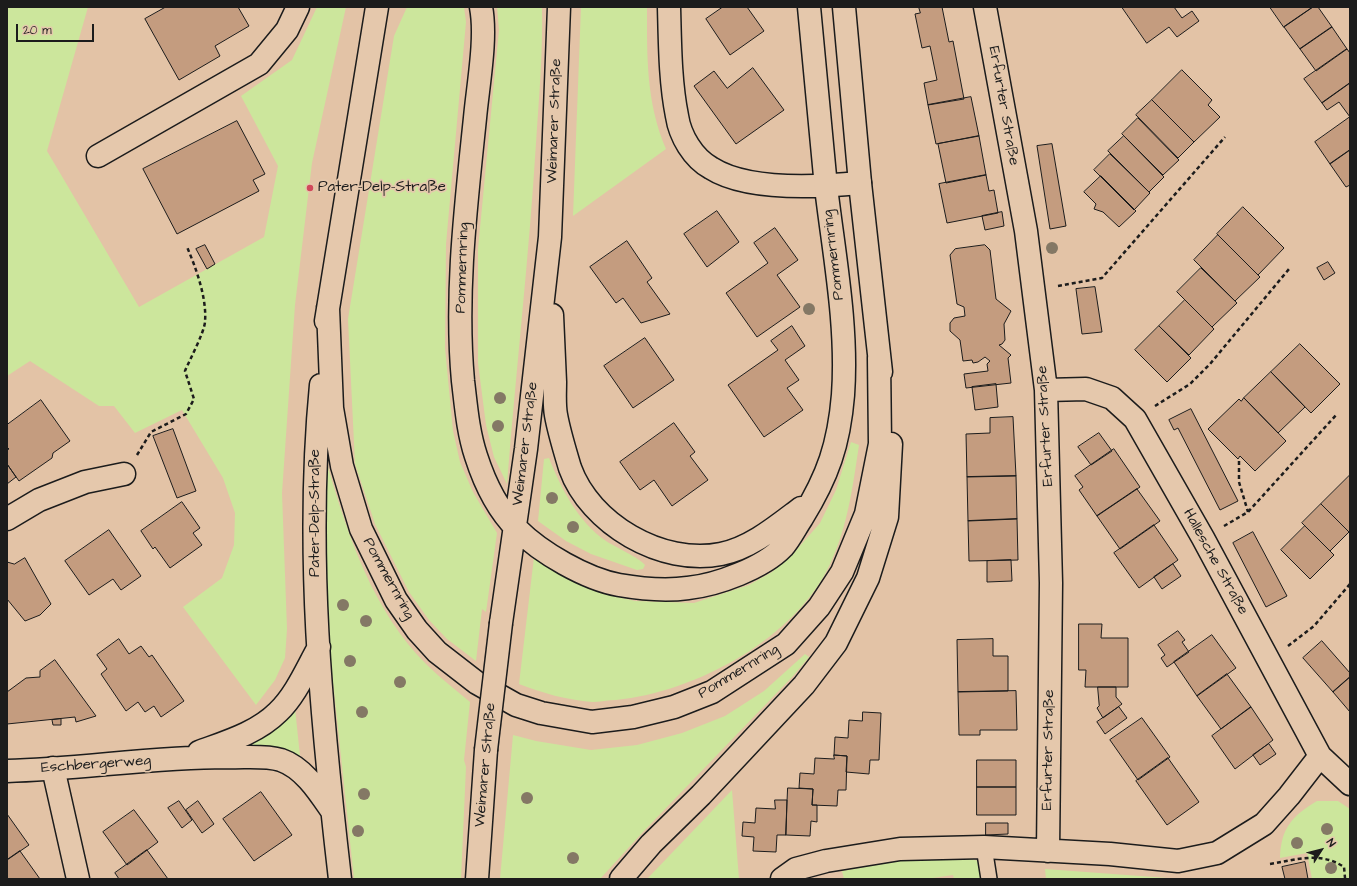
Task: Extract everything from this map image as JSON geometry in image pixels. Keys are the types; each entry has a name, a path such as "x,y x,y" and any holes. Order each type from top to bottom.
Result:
{"street":[{"path":"98,156 259,64 287,30 298,7"},
{"name":"Pater-Delp-Straße","path":"340,879 332,811 319,647 315,523 317,427 328,308 376,7"},
{"path":"369,52 388,7"},
{"name":"Pommernring","path":"481,7 482,49 462,243 460,350 469,432 477,458 500,507 516,528 547,552 575,569 608,583 660,589 690,588 745,572 766,561 783,546 814,499 827,473 839,435 844,359 809,7"},
{"name":"Weimarer Straße","path":"477,879 486,750 501,623 516,528 550,237 559,7"},
{"path":"669,7 670,54 677,117 684,138 693,153 711,168 734,178 770,184 826,187 860,183"},
{"name":"Pommernring","path":"621,879 652,844 701,795 804,685 836,643 868,578 887,516 892,446 879,358 860,183 844,7"},
{"name":"Erfurter Straße","path":"985,7 1026,231 1046,390 1051,583 1048,851"},
{"name":"Pommernring","path":"550,237 556,415 570,468 578,486 596,510 642,543 663,551 693,556 721,554 740,548 769,533 814,499"},
{"name":"Pommernring","path":"328,308 332,408 342,466 361,529 396,600 417,630 437,652 477,683 516,705 541,713 592,722 633,717 660,711 712,692 786,644 819,607 842,572 866,514 880,444 879,358"},
{"name":"Hallesche Straße","path":"1046,390 1086,389 1112,398 1135,419 1203,538 1320,756 1350,784"},
{"path":"7,519 39,500 85,482 124,474"},
{"name":"Eschbergerweg","path":"185,757 250,732 278,712 296,688 319,647"},
{"path":"782,879 796,869 826,861 900,849 984,847 1110,854 1178,861 1217,853 1264,824 1290,796 1320,756"},
{"name":"Eschbergerweg","path":"7,771 114,765 185,757 262,758 281,760 306,776 332,811"},
{"path":"53,768 78,879"}],"lane":[{"path":"984,847 989,879"}],"path":[{"path":"1053,286 1102,278 1225,137"},
{"path":"124,474 151,432 186,414 194,399 185,371 205,322 202,288 187,247"},
{"path":"1155,406 1190,384 1210,364 1289,269"},
{"path":"1220,528 1248,512 1337,414"},
{"path":"1239,461 1239,482 1248,512"},
{"path":"1285,648 1314,626 1350,584"},
{"path":"1270,864 1302,858 1327,858 1344,867 1345,878 1347,879"}],"green space":[{"path":"7,7 88,7 47,151 139,307 264,237 278,166 241,96 292,60 317,7 346,7 312,163 295,305 282,493 287,629 285,658 275,680 256,705 183,607 222,578 234,545 235,513 223,478 182,410 135,433 114,406 99,406 30,361 7,376"},
{"path":"407,7 464,7 466,22 446,244 445,348 453,431 460,462 473,492 497,533 486,612 482,609 476,661 447,639 429,620 409,592 375,524 355,464 348,319 394,36"},
{"path":"497,7 542,7 542,41 533,186 507,484 494,457 486,425 478,363 478,249 499,30"},
{"path":"581,7 647,7 647,44 651,97 659,131 666,149 573,216"},
{"path":"851,442 859,445 849,505 837,548 831,562 815,589 794,614 769,637 741,656 710,673 679,686 647,695 592,702 555,696 519,684 534,557 580,585 604,594 635,601 694,603 749,585 772,572 792,555 820,523 836,490"},
{"path":"549,458 565,492 587,524 606,541 642,562 645,565 643,569 637,570 591,554 566,541 538,521 544,459"},
{"path":"324,466 328,467 344,520 377,597 408,643 426,664 470,702 464,760 466,767 461,879 354,879 326,616"},
{"path":"805,654 809,657 793,676 642,833 600,879 500,879 513,735 536,741 591,750 637,745 682,733 725,716 764,691"},
{"path":"295,708 300,756 285,751 254,749 252,742 280,726"},
{"path":"732,790 739,879 647,879"},
{"path":"1317,801 1338,801 1350,809 1350,879 1312,879 1307,853 1280,858 1283,839 1290,824 1301,812"},
{"path":"950,857 968,858 978,861 981,879 954,879 953,875 926,879 844,879 842,871 900,861"},
{"path":"1045,869 1181,879 1046,879"}],"building":[{"path":"166,7 238,7 249,26 215,46 220,56 179,80 145,19"},
{"path":"723,7 747,7 764,31 730,55 706,19"},
{"path":"919,7 942,7 949,42 953,41 964,99 928,105 924,83 937,80 930,46 922,48 915,14 920,13"},
{"path":"1122,7 1174,7 1182,18 1192,11 1199,21 1177,37 1169,27 1147,43"},
{"path":"1270,7 1313,7 1284,27"},
{"path":"1313,7 1318,7 1332,27 1300,49 1284,27"},
{"path":"1332,27 1347,49 1316,71 1300,49"},
{"path":"1347,49 1350,53 1350,83 1322,103 1304,79"},
{"path":"753,68 784,110 736,144 694,86 714,71 727,88"},
{"path":"1182,70 1212,100 1208,105 1220,117 1194,142 1152,100"},
{"path":"1350,83 1350,117 1339,102 1327,110 1322,103"},
{"path":"971,97 979,136 936,144 928,105"},
{"path":"1152,100 1194,142 1178,158 1136,115"},
{"path":"1350,117 1350,150 1330,164 1315,142"},
{"path":"1138,118 1179,160 1163,175 1122,134"},
{"path":"237,121 265,174 253,180 259,191 177,234 143,169"},
{"path":"979,136 986,175 946,183 938,144"},
{"path":"1124,136 1164,177 1149,192 1108,151"},
{"path":"1052,144 1066,226 1050,229 1037,146"},
{"path":"1350,150 1350,185 1346,187 1330,164"},
{"path":"1110,154 1150,193 1134,210 1094,170"},
{"path":"986,175 989,191 994,190 998,213 947,223 939,184"},
{"path":"1101,176 1136,211 1119,227 1103,212 1094,209 1096,204 1084,192"},
{"path":"1243,207 1284,248 1258,275 1217,234"},
{"path":"717,211 739,242 707,267 684,234"},
{"path":"1002,212 1004,226 985,230 982,216"},
{"path":"775,228 798,260 777,275 800,307 757,337 726,293 768,263 754,243"},
{"path":"1218,235 1260,277 1235,301 1194,260"},
{"path":"627,241 652,278 647,282 670,314 641,323 623,298 616,303 590,267"},
{"path":"205,245 215,264 207,269 196,249"},
{"path":"985,245 990,250 996,299 1011,311 1004,324 1005,340 999,345 1011,355 1008,358 1011,383 966,388 964,374 988,371 987,364 990,361 985,357 978,362 973,363 972,360 963,361 960,340 950,331 950,323 954,318 965,316 964,307 957,304 950,255 955,249"},
{"path":"1328,262 1335,273 1324,280 1317,268"},
{"path":"1201,268 1237,303 1212,327 1177,292"},
{"path":"1095,287 1102,332 1082,334 1076,289"},
{"path":"1185,300 1214,329 1189,355 1159,326"},
{"path":"792,326 805,346 785,360 799,380 787,388 803,410 764,437 728,385 778,350 771,341"},
{"path":"1159,326 1191,358 1167,382 1135,350"},
{"path":"645,338 674,380 633,408 604,366"},
{"path":"1300,344 1340,384 1311,413 1271,372"},
{"path":"1271,372 1305,407 1278,433 1244,398"},
{"path":"996,384 998,407 975,410 972,387"},
{"path":"1244,398 1286,441 1255,471 1240,456 1238,459 1208,429 1239,399 1241,401"},
{"path":"41,400 70,441 53,453 52,458 19,481 7,464 7,450 9,449 7,447 7,425"},
{"path":"1191,409 1238,501 1220,510 1178,428 1174,430 1169,420"},
{"path":"1013,417 1016,476 967,477 966,434 990,433 990,418"},
{"path":"674,423 695,452 690,456 708,480 672,506 654,480 640,490 620,462"},
{"path":"173,429 196,491 177,498 153,436"},
{"path":"1099,433 1112,451 1091,465 1078,447"},
{"path":"1114,449 1140,487 1097,516 1079,490 1083,487 1075,476"},
{"path":"7,464 16,477 7,484"},
{"path":"1350,475 1350,533 1321,504"},
{"path":"1016,476 1017,519 968,521 967,477"},
{"path":"1137,489 1160,521 1120,549 1097,516"},
{"path":"182,502 200,528 193,533 202,545 170,568 155,547 153,549 141,531"},
{"path":"1321,504 1349,532 1330,551 1302,523"},
{"path":"1017,519 1018,560 969,561 968,521"},
{"path":"1154,525 1178,560 1139,588 1114,553"},
{"path":"1305,526 1334,555 1310,579 1281,550"},
{"path":"109,530 141,576 121,590 113,579 89,595 65,561"},
{"path":"1253,532 1287,596 1266,607 1233,543"},
{"path":"25,558 51,604 40,615 25,621 7,599 7,562 14,564"},
{"path":"1011,560 1012,581 987,582 987,561"},
{"path":"1173,564 1181,576 1162,589 1154,577"},
{"path":"1079,624 1102,624 1101,638 1128,638 1128,687 1085,687 1086,670 1079,670"},
{"path":"1178,631 1185,640 1182,642 1189,652 1167,667 1161,658 1165,655 1158,645"},
{"path":"1212,635 1236,668 1197,696 1174,662"},
{"path":"119,639 129,654 141,646 149,657 152,655 184,701 161,717 154,706 145,712 138,702 126,711 101,674 107,669 97,655"},
{"path":"993,639 993,656 1008,656 1008,691 958,692 957,640"},
{"path":"1322,641 1350,673 1350,677 1333,692 1303,658"},
{"path":"55,660 96,716 76,722 75,717 7,724 7,692 26,678 40,677 40,671"},
{"path":"1227,674 1251,707 1221,729 1197,696"},
{"path":"1350,677 1350,712 1333,692"},
{"path":"1098,687 1116,687 1116,697 1122,704 1103,718 1097,708 1099,706"},
{"path":"1016,691 1017,730 980,730 980,735 959,735 958,692"},
{"path":"1119,707 1127,718 1105,734 1097,722"},
{"path":"1251,707 1273,740 1235,769 1212,736"},
{"path":"863,712 881,713 879,760 870,760 869,774 846,772 847,756 834,755 835,737 848,738 849,720 862,721"},
{"path":"1142,718 1170,757 1138,780 1110,740"},
{"path":"61,719 61,725 53,725 52,720"},
{"path":"1269,744 1276,754 1260,765 1253,755"},
{"path":"834,755 847,756 846,790 838,790 837,806 812,805 813,789 799,788 800,773 814,774 815,758 834,759"},
{"path":"1168,758 1199,802 1167,825 1136,781"},
{"path":"977,760 1016,760 1016,787 977,787"},
{"path":"977,787 1016,787 1016,815 977,815"},
{"path":"788,788 813,789 812,805 817,805 817,822 811,821 810,836 786,835"},
{"path":"261,792 292,835 254,861 223,819"},
{"path":"775,800 787,800 786,835 777,835 776,852 753,851 754,837 742,836 743,822 755,823 756,808 775,809"},
{"path":"179,801 192,820 182,828 168,808"},
{"path":"198,801 214,824 202,833 186,810"},
{"path":"134,810 158,842 127,865 103,832"},
{"path":"7,814 29,845 7,860"},
{"path":"986,823 1008,823 1008,834 986,835"},
{"path":"147,850 168,879 119,879 115,873"},
{"path":"20,851 40,879 7,879 7,860"},
{"path":"1305,862 1308,879 1285,879 1282,867"}],"place":[{"name":"Pater-Delp-Straße","path":"310,188"}]}
